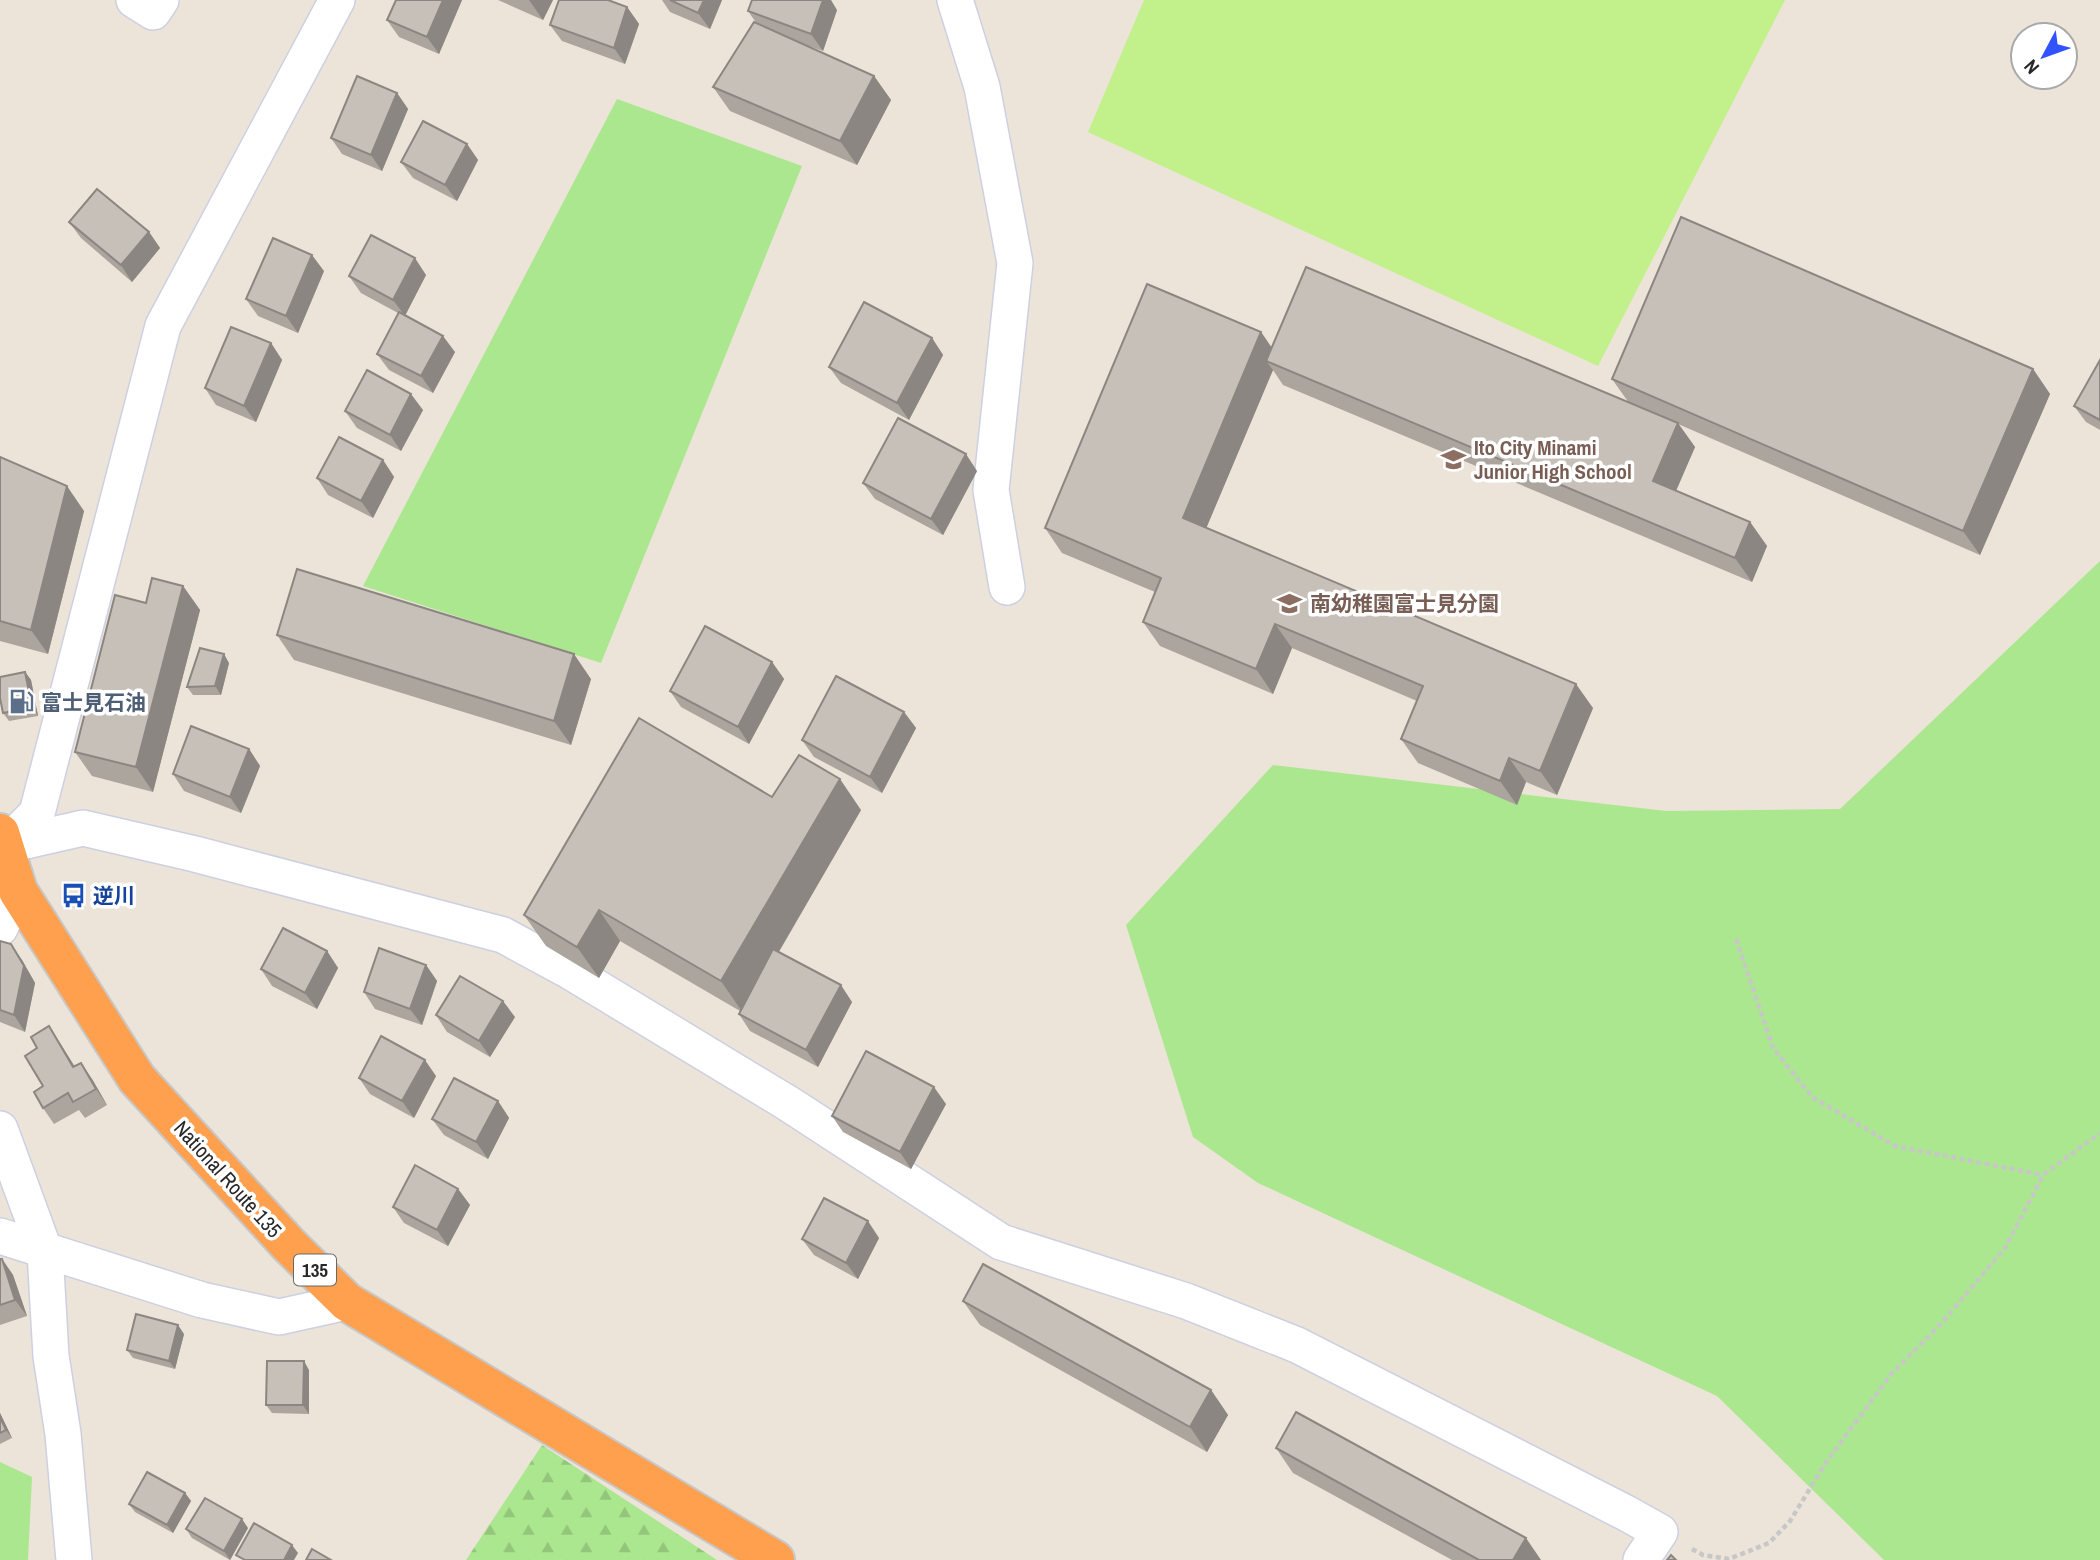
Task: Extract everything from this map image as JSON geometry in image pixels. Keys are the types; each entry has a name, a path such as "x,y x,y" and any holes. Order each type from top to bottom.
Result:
{"highway":[{"name":"National Route 135","path":"2,840 18,891 137,1079 289,1245 347,1302 775,1560"}],"street":[{"path":"134,0 153,12 161,0"},
{"path":"2,840 37,813 163,326 337,0"},
{"path":"955,0 982,87 1015,263 991,491 1007,587"},
{"path":"2,840 83,828 195,854 503,935 571,972 789,1104 1001,1242 1186,1301 1297,1345 1660,1532 1641,1560"},
{"path":"0,928 18,891"},
{"path":"0,1129 45,1252 51,1356 63,1434 72,1555"},
{"path":"0,1236 202,1300 279,1317 347,1302"}],"path":[{"path":"1736,939 1773,1048 1812,1097 1895,1146 2043,1175"},
{"path":"1660,1532 1703,1555 1729,1559 1769,1543 1790,1521 1827,1461 1892,1373 1940,1325 2005,1248 2043,1175 2100,1133"}],"green space":[{"path":"1144,0 1785,0 1598,366 1088,132"},
{"path":"617,99 802,166 601,663 363,586"},
{"path":"2100,561 2100,1560 1884,1560 1717,1396 1258,1183 1193,1137 1126,925 1273,765 1666,811 1840,809"},
{"path":"542,1445 717,1560 466,1560"},
{"path":"0,1462 32,1477 28,1560 0,1560"}],"building":[{"path":"396,0 443,0 427,37 387,20"},
{"path":"559,0 608,0 627,7 614,48 550,25"},
{"path":"670,0 704,0 698,13"},
{"path":"752,0 823,0 811,34 748,11"},
{"path":"754,22 874,76 840,141 713,87"},
{"path":"357,76 397,93 371,155 331,138"},
{"path":"423,121 467,144 445,185 401,162"},
{"path":"97,189 149,232 121,265 69,222"},
{"path":"1681,217 2033,369 1963,531 1612,379"},
{"path":"371,235 415,258 393,300 349,276"},
{"path":"273,238 312,255 286,316 246,299"},
{"path":"1306,267 1678,423 1653,481 1750,522 1735,558 1266,361"},
{"path":"1147,284 1261,332 1183,518 1576,684 1540,771 1509,758 1500,781 1401,739 1423,686 1275,624 1256,669 1143,622 1161,578 1045,528"},
{"path":"864,302 932,338 897,403 829,367"},
{"path":"399,312 443,336 421,376 377,354"},
{"path":"231,327 271,343 244,406 205,388"},
{"path":"2100,360 2100,420 2074,406"},
{"path":"367,370 411,394 390,435 345,411"},
{"path":"898,418 966,454 931,519 863,483"},
{"path":"339,437 383,460 361,501 317,478"},
{"path":"0,457 67,486 31,630 0,621"},
{"path":"297,569 574,654 554,721 277,635"},
{"path":"152,578 183,586 136,767 75,752 115,595 146,603"},
{"path":"705,626 772,662 738,727 670,691"},
{"path":"200,648 224,654 215,686 187,687"},
{"path":"25,672 32,707 3,713 0,677"},
{"path":"836,676 904,712 870,777 802,740"},
{"path":"639,718 772,797 799,755 840,779 721,981 599,910 577,947 524,915"},
{"path":"191,726 249,749 230,797 173,774"},
{"path":"283,928 327,951 305,993 261,969"},
{"path":"0,941 11,944 24,966 14,1015 0,1010"},
{"path":"379,948 426,965 410,1009 364,992"},
{"path":"773,949 841,985 806,1050 739,1014"},
{"path":"460,976 503,1001 479,1041 436,1015"},
{"path":"49,1026 73,1067 81,1063 96,1089 73,1102 68,1093 43,1108 34,1092 43,1086 25,1056 37,1048 31,1037"},
{"path":"381,1036 425,1060 402,1101 359,1078"},
{"path":"866,1051 934,1087 900,1152 832,1116"},
{"path":"454,1078 498,1101 476,1142 432,1119"},
{"path":"415,1165 458,1189 437,1230 393,1207"},
{"path":"824,1198 868,1221 846,1263 802,1239"},
{"path":"0,1259 15,1300 0,1305"},
{"path":"983,1264 1211,1390 1190,1427 963,1301"},
{"path":"136,1314 178,1325 169,1361 127,1350"},
{"path":"267,1361 304,1361 303,1405 266,1405"},
{"path":"1296,1412 1526,1538 1513,1560 1479,1560 1276,1448"},
{"path":"0,1417 6,1430 0,1433"},
{"path":"147,1472 185,1493 167,1525 129,1504"},
{"path":"205,1498 242,1519 224,1551 186,1529"},
{"path":"254,1523 292,1545 284,1560 245,1560 236,1555"},
{"path":"312,1549 331,1560 306,1560"}],"place":[{"name":"Ito City Minami Junior High School","path":"1454,459"},
{"name":"南幼稚園富士見分園","path":"1290,603"},
{"name":"富士見石油","path":"21,702"},
{"name":"逆川","path":"73,895"}]}
